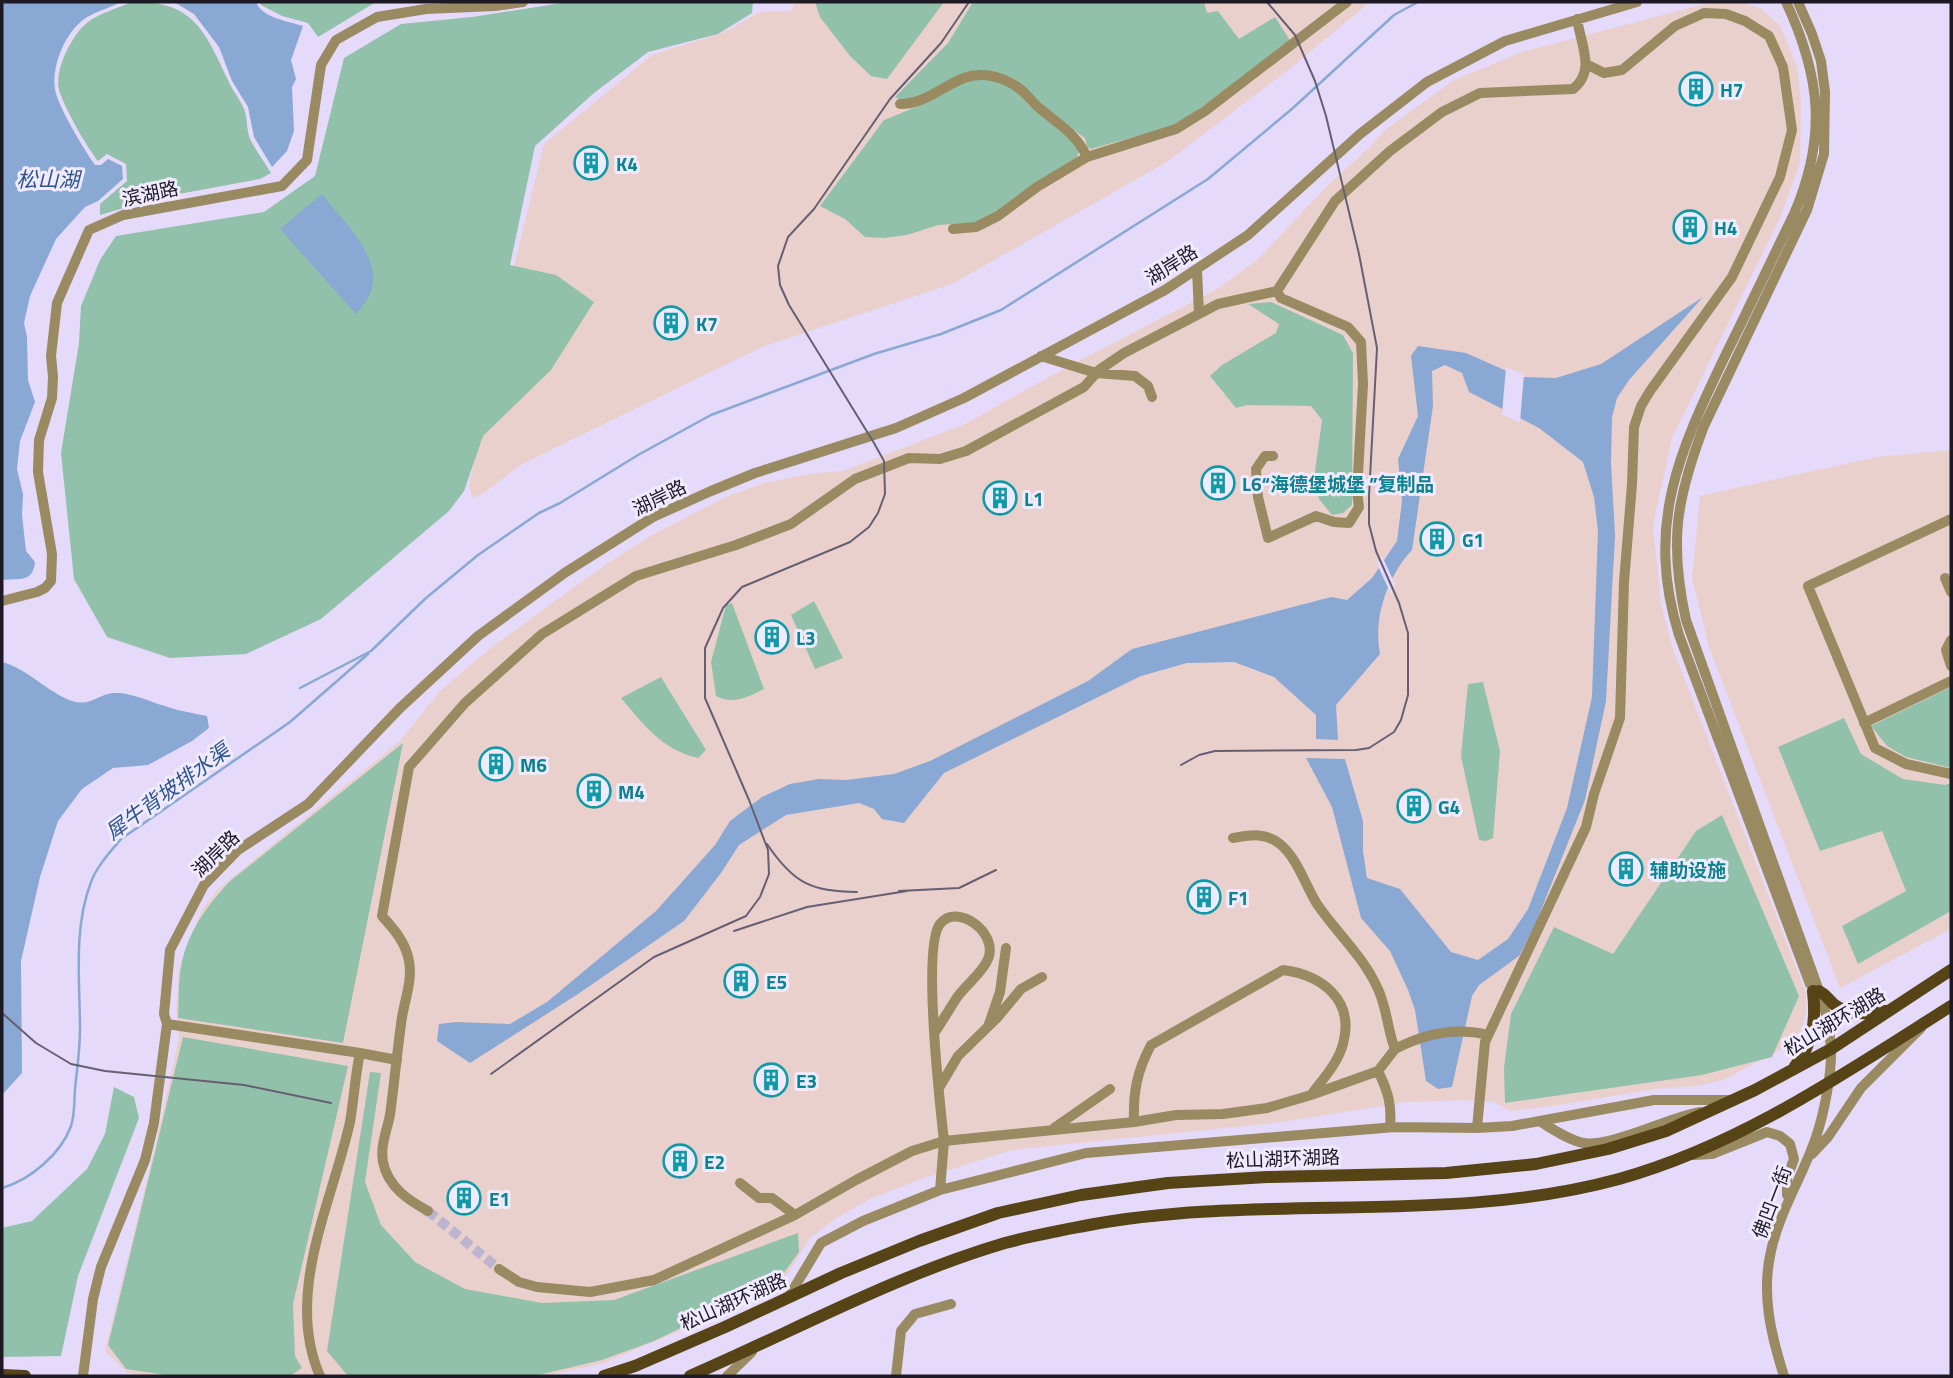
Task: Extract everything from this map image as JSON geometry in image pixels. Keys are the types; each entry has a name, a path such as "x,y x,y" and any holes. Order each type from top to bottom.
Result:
{"main road":[{"name":"松山湖环湖路","path":"604,1376 635,1366 841,1273 998,1213 1081,1195 1168,1183 1267,1177 1446,1173 1536,1164 1608,1149 1666,1131 1755,1090 1828,1050 1951,970"},
{"path":"1792,1069 1803,1054 1813,1032 1816,991 1828,996 1839,1008 1848,1011 1859,1013 1890,1010"},
{"path":"690,1376 853,1301 1006,1243 1087,1226 1171,1213 1448,1204 1541,1194 1616,1180 1690,1155 1770,1118 1951,1006"},
{"path":"2,1375 25,1376"}],"street":[{"name":"滨湖路","path":"2,601 37,592 46,588 51,581 52,554 38,472 39,439 52,398 54,377 51,356 57,303 89,230 123,215 282,186 307,160 321,65 336,40 377,17 426,9 523,2"},
{"path":"953,229 976,227 998,216 1037,187 1087,157 1176,130 1205,111 1347,2"},
{"name":"湖岸路","path":"83,1376 91,1311 101,1267 145,1160 167,1024 164,1014 170,950 204,885 238,850 308,804 400,708 478,636 566,572 653,517 755,473 896,428 964,398 1165,290 1248,235 1360,134 1427,82 1505,41 1637,2"},
{"name":"佛凹一街","path":"1783,2 1798,7 1815,93 1816,121 1808,177 1794,215 1691,429 1672,482 1664,545 1670,608 1816,991 1828,1050 1828,1084 1817,1137 1787,1201 1770,1253 1766,1292 1770,1331 1784,1376"},
{"path":"1477,1128 1485,1042 1586,827 1594,794 1620,718 1633,428 1641,405 1650,391 1732,277 1780,177 1792,130 1783,67 1769,36 1726,13 1704,13 1675,26 1622,70 1604,73 1586,64"},
{"path":"428,1211 397,1190 383,1164 382,1149 411,973 409,958 397,932 382,916 409,767 465,702 542,634 636,576 736,545 791,524 855,479 909,458 940,459 967,451 1084,387 1096,373 1124,353 1199,314 1219,304 1277,291 1335,201 1390,151 1442,112 1480,93 1573,89 1582,82 1587,73 1577,19"},
{"path":"900,104 913,104 964,78 993,76 1021,90 1030,102 1073,134 1087,157"},
{"path":"1197,270 1199,314"},
{"path":"1273,456 1265,456 1256,469 1258,497 1268,537 1316,516 1334,522 1349,523 1359,507 1357,492 1363,384 1361,342 1348,327 1281,298 1277,291"},
{"path":"1041,356 1096,373 1135,376 1148,386 1152,397"},
{"path":"1951,519 1808,586 1875,748 1906,764 1951,774"},
{"path":"1945,578 1951,592"},
{"path":"1951,640 1946,650 1951,666"},
{"path":"1864,723 1951,681"},
{"path":"1234,838 1259,834 1280,845 1288,855 1337,932 1367,968 1379,991 1395,1049"},
{"path":"935,1032 959,995 988,960 990,947 986,935 975,922 953,917 942,921 934,932 931,958 935,1032 939,1089 944,1141 940,1190"},
{"path":"987,1028 1000,992 1006,948"},
{"path":"1134,1122 1133,1098 1140,1065 1151,1045 1283,970 1306,975 1323,983 1336,998 1343,1012 1343,1044 1334,1065 1311,1096"},
{"path":"939,1089 958,1056 1021,989 1042,977"},
{"path":"1806,1159 1828,1137 1861,1088 1928,1020"},
{"path":"167,1024 397,1060"},
{"path":"499,1269 519,1282 537,1287 590,1292 654,1280 795,1215 912,1151 944,1141 1134,1122 1176,1115 1223,1114 1267,1108 1311,1096 1378,1071 1395,1049 1407,1043 1438,1033 1473,1031 1488,1035"},
{"path":"320,1376 309,1347 306,1325 311,1270 349,1122 360,1053"},
{"path":"1378,1071 1392,1107 1390,1127"},
{"path":"1050,1131 1110,1089"},
{"path":"788,1298 821,1243 863,1221 940,1190 1086,1153 1390,1127 1512,1126 1654,1100 1734,1100"},
{"path":"1539,1121 1571,1139 1587,1144 1603,1142 1684,1115 1711,1110"},
{"path":"1690,1155 1712,1154 1767,1132 1780,1136 1790,1144 1794,1159 1787,1178 1787,1201"},
{"path":"740,1183 759,1198 772,1198 795,1215"},
{"path":"896,1376 901,1331 915,1314 951,1304"},
{"path":"727,1376 764,1343"}],"shaded area":[{"path":"795,2 1370,2 1292,67 1165,163 952,284 762,347 522,464 484,493 473,498 469,486 516,258 544,144 652,55 725,32 760,12 791,11"},
{"path":"1712,2 1739,2 1762,9 1781,27 1797,67 1801,100 1800,163 1780,218 1672,438 1653,525 1661,604 1673,649 1806,993 1806,1012 1801,1031 1784,1048 1723,1080 1698,1086 1655,1089 1552,1106 1510,1111 1494,1102 1406,1102 1283,1122 1012,1150 921,1179 870,1199 835,1219 809,1239 788,1274 700,1322 604,1363 546,1376 151,1376 128,1373 105,1351 179,1038 176,1011 179,968 201,911 218,889 400,741 440,691 493,646 605,565 654,534 731,495 764,483 809,474 843,471 965,424 1219,288 1258,259 1385,130 1454,80 1522,52"},
{"path":"1951,450 1951,929 1840,988 1709,647 1692,578 1700,496 1877,457"}],"green space":[{"path":"132,2 170,6 183,13 204,33 244,109 251,141 271,173 260,179 157,198 100,215 100,204 127,181 126,164 107,154 98,161 62,97 58,82 59,73 76,35 88,22"},
{"path":"260,2 376,2 318,37 308,23 282,16"},
{"path":"568,2 753,2 752,13 718,34 648,52 594,93 535,146 510,265 556,275 594,302 551,370 483,436 464,491 449,511 321,619 246,654 170,658 107,637 74,579 61,453 79,343 81,306 100,260 116,236 264,212 315,176 344,58 401,24 472,17"},
{"path":"815,2 944,2 887,79 871,76 850,56 820,17"},
{"path":"973,2 1204,2 1207,13 1218,11 1239,39 1275,17 1291,42 1188,117 1169,127 1091,149 1087,147 1085,138 992,72 903,101 895,97 948,43"},
{"path":"978,78 995,80 1016,90 1030,106 1068,135 1080,148 1077,158 988,217 973,223 938,225 907,235 884,238 865,237 845,219 820,206 884,120 926,103 960,83"},
{"path":"1271,302 1343,335 1353,353 1352,505 1343,513 1332,515 1319,499 1315,471 1322,420 1311,406 1247,405 1236,408 1210,376 1222,365 1276,333 1279,324 1248,304"},
{"path":"814,601 843,658 815,669 791,615"},
{"path":"732,603 764,689 746,697 728,700 716,696 711,662 726,605"},
{"path":"661,677 706,750 698,758 674,749 654,735 621,698"},
{"path":"1483,682 1500,751 1493,838 1486,841 1479,840 1461,756 1468,684"},
{"path":"1951,687 1951,768 1906,757 1887,746 1871,726"},
{"path":"1844,718 1861,754 1903,779 1945,785 1951,783 1951,911 1858,964 1842,926 1906,891 1882,831 1820,851 1778,747"},
{"path":"403,743 343,1043 178,1018 179,980 184,956 193,932 213,901 229,882"},
{"path":"1722,815 1799,996 1772,1057 1702,1075 1505,1103 1504,1068 1511,1014 1554,927 1613,954 1696,831"},
{"path":"183,1037 348,1066 293,1304 295,1356 302,1368 290,1376 173,1376 126,1369 108,1345"},
{"path":"370,1072 381,1073 365,1182 381,1225 415,1262 465,1289 542,1303 614,1300 798,1233 799,1252 778,1281 654,1341 602,1360 534,1376 348,1376 327,1351"},
{"path":"114,1087 134,1097 139,1118 78,1276 61,1356 2,1357 2,1228 32,1221 87,1169 105,1134"}],"water":[{"name":"松山湖","path":"2,2 122,2 87,17 73,30 58,59 54,80 61,106 95,165 101,165 108,159 122,166 123,179 98,201 85,207 56,239 30,296 24,323 28,380 35,402 20,441 17,469 23,494 22,515 26,551 35,562 34,569 28,576 2,580"},
{"path":"174,2 256,2 264,12 303,26 291,60 296,79 292,87 294,131 287,151 272,167 254,137 248,107 232,81 219,47 194,14"},
{"path":"322,194 360,242 372,269 373,283 369,296 356,314 280,229"},
{"path":"1703,297 1629,380 1617,398 1612,417 1611,463 1615,536 1606,701 1585,800 1535,925 1519,956 1479,985 1472,996 1452,1087 1438,1089 1426,1081 1415,1010 1408,990 1390,951 1361,918 1332,807 1306,758 1345,759 1363,821 1363,851 1367,878 1400,889 1451,952 1478,960 1508,939 1528,909 1567,808 1592,697 1598,531 1594,497 1583,462 1539,428 1469,392 1462,373 1445,365 1432,371 1433,406 1412,550 1395,573 1380,612 1380,654 1336,705 1338,740 1316,739 1316,715 1274,677 1234,662 1187,663 1141,676 944,773 904,823 882,819 874,809 859,803 786,815 739,845 684,921 578,994 470,1063 437,1041 439,1024 510,1024 547,1002 656,911 715,845 730,821 762,797 790,784 819,779 846,780 894,774 930,761 1088,681 1132,649 1331,597 1347,600 1372,578 1397,541 1402,501 1398,459 1418,416 1411,356 1418,346 1466,353 1520,377 1556,378 1601,364"},
{"path":"2,662 72,701 84,702 113,693 127,694 207,716 209,728 192,741 148,765 113,768 82,789 58,821 40,877 21,961 22,1073 2,1095"}],"pier":[{"path":"1506,367 1524,374 1520,423 1502,414"},
{"path":"1382,556 1395,584 1391,594 1377,564"}],"waterway":[{"path":"300,688 371,651 426,598 478,555 539,513 711,415 874,354 941,334 1001,310 1208,179 1293,108 1394,15 1418,2"},
{"name":"犀牛背坡排水渠","path":"2,1188 23,1179 52,1156 71,1126 80,1045 79,956 82,918 91,882 100,865 121,839 290,722 368,654"}],"tunnel":[{"path":"428,1211 499,1269"}],"tram line":[{"path":"491,1074 654,957 746,916 760,897 769,874 768,850 705,698 705,648 723,608 742,587 850,542 869,527 885,494 884,461 789,305 780,285 778,266 788,237 814,209 890,99 941,43 969,2"},
{"path":"1181,765 1199,755 1215,751 1369,748 1394,732 1401,720 1408,695 1408,633 1399,603 1376,551 1369,524 1377,348 1359,254 1315,81 1295,35 1267,2"},
{"path":"767,844 786,868 805,883 827,890 857,892"},
{"path":"899,891 959,888 996,870"},
{"path":"734,931 807,907 907,891"},
{"path":"2,1013 36,1043 71,1064 105,1071 244,1085 331,1103"}],"place":[{"name":"H7","path":"1696,89"},
{"name":"K4","path":"591,163"},
{"name":"H4","path":"1690,227"},
{"name":"K7","path":"671,323"},
{"name":"L6“海德堡城堡 ”复制品","path":"1218,483"},
{"name":"L1","path":"1000,498"},
{"name":"G1","path":"1437,539"},
{"name":"L3","path":"772,637"},
{"name":"M6","path":"496,764"},
{"name":"M4","path":"594,791"},
{"name":"G4","path":"1414,806"},
{"name":"辅助设施","path":"1626,869"},
{"name":"F1","path":"1204,897"},
{"name":"E5","path":"741,981"},
{"name":"E3","path":"771,1080"},
{"name":"E2","path":"680,1161"},
{"name":"E1","path":"464,1198"}]}
